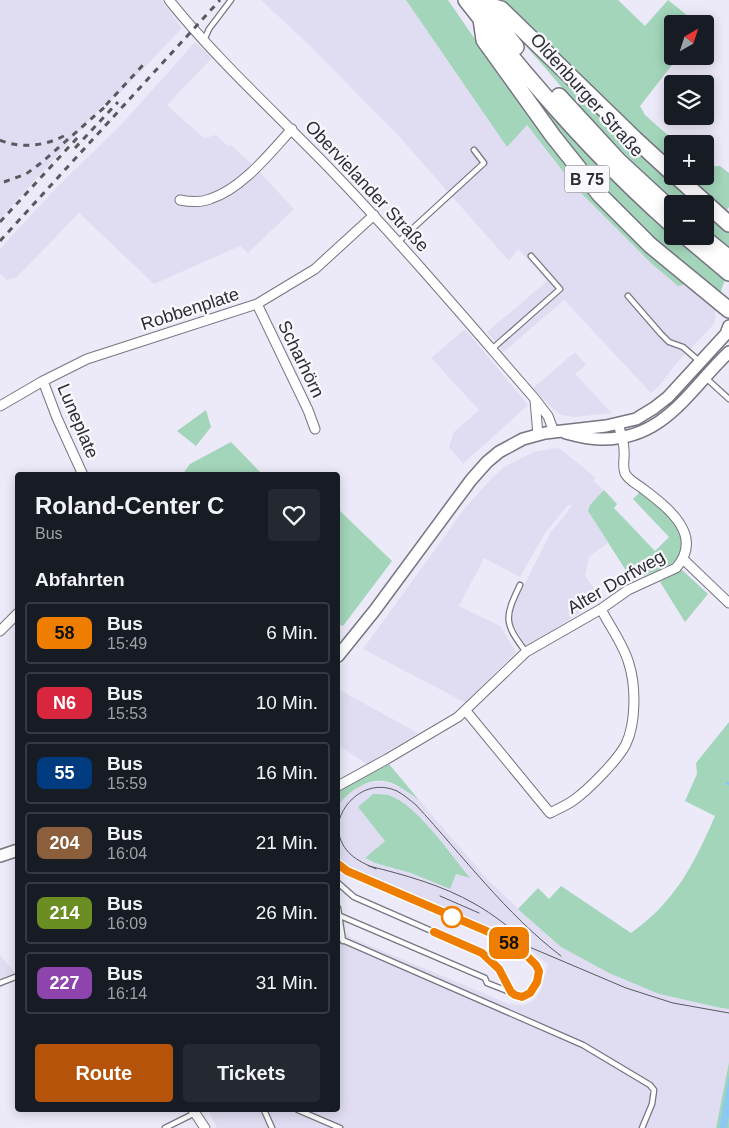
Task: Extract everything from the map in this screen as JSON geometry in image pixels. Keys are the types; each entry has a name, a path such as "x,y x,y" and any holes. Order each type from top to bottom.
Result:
{"highway":[{"name":"B 75","path":"466,0 575,130 664,218"},
{"name":"B 75","path":"480,1 501,9 664,166"},
{"name":"Oldenburger Straße","path":"480,1 521,52 590,130 619,161 664,203"},
{"name":"B 75","path":"481,20 484,40 547,128 600,195 650,245 729,310"},
{"path":"686,185 729,224"},
{"path":"698,245 727,266"},
{"path":"710,245 727,266"}],"main road":[{"path":"340,654 370,618 454,502 486,462 510,445 538,435 618,424 636,419 654,408 678,386 726,334 729,326"},
{"path":"557,432 589,438 622,438 647,428 672,413 729,352"},
{"path":"0,856 15,851"}],"street":[{"name":"Obervielander Straße","path":"169,0 204,41 374,215 535,399 557,432"},
{"path":"180,200 194,202 211,199 235,186 265,159 292,129"},
{"name":"Robbenplate","path":"0,406 43,381 87,359 257,304 315,269 374,215"},
{"name":"Scharhörn","path":"257,304 308,410 315,429"},
{"name":"Luneplate","path":"43,381 57,418 83,472"},
{"path":"535,399 538,435"},
{"name":"Alter Dorfweg","path":"340,785 436,731 466,711 526,652 601,609 628,590 676,568 683,560 687,548 686,534 662,504 628,478 624,472 624,450 618,424"},
{"path":"683,560 729,603"},
{"path":"466,711 550,813 573,801 622,751 630,735 632,722 634,685 629,662 601,609"},
{"path":"0,631 15,615"},
{"path":"194,1112 205,1128"}],"lane":[{"path":"204,41 209,29 231,0"},
{"path":"398,242 484,163 474,150"},
{"path":"492,349 560,289 531,256"},
{"path":"628,296 669,342 683,347 700,362"},
{"path":"705,377 729,399"},
{"path":"520,585 509,607 509,622 513,635 526,652"},
{"path":"340,866 347,871 498,936 523,953 536,965 539,971 537,982 530,993 522,997 487,983 485,978 340,916"},
{"path":"340,884 354,896 482,953 499,969 511,992"},
{"path":"340,925 343,941"},
{"path":"340,939 583,1045 650,1085 654,1090 654,1097 642,1128"},
{"path":"0,983 15,977"},
{"path":"165,1128 194,1112"},
{"path":"265,1112 272,1128"},
{"path":"303,1112 340,1128"}],"shaded area":[{"path":"0,0 161,0 182,28 120,93 102,106 0,219"},
{"path":"261,0 406,0 507,147 527,125 575,187 651,263 687,284 715,306 715,323 651,393 564,300 504,352 487,332 547,281 518,249 509,261 396,133 307,43"},
{"path":"195,42 212,58 167,105 204,138 216,135 229,147 231,145 256,168 294,209 248,253 240,246 154,284 79,213 17,277 7,280 0,274 0,249 55,189 120,126"},
{"path":"465,329 528,405 463,464 449,447 454,432 479,410 431,358"},
{"path":"575,352 586,365 575,374 612,413 575,417 561,415 533,388"},
{"path":"559,448 596,478 593,481 604,490 590,505 588,511 608,543 589,557 585,576 601,599 526,648 511,620 518,597 551,532 572,506 568,505 545,533 520,577 484,558 459,606 500,626 516,652 466,703 363,649 465,508 491,479 503,468 519,459 537,451"},
{"path":"340,690 418,733 367,764 340,746"},
{"path":"384,781 402,788 419,800 488,880 561,947 609,973 659,994 729,1009 729,1062 716,1128 217,1128 209,1112 340,1112 340,930 352,938 509,1004 525,1005 535,999 541,989 548,965 521,942 365,875 340,860 340,802 346,794 363,784","holes":["407,805 431,830 469,877 456,874 449,889 411,873 365,859 385,841"]},
{"path":"0,955 15,972 15,980 0,988"}],"green space":[{"path":"406,0 448,0 481,48 687,284 678,286 651,263 575,187 527,125 507,147"},
{"path":"503,0 618,0 645,26 668,0 687,15 664,15 664,65 672,65 640,106 645,115 668,135 664,135 664,158"},
{"path":"515,30 664,170 664,185 680,185 690,195 668,195 572,99 513,31"},
{"path":"529,88 633,199 664,228 664,245 683,245 725,280 719,296 656,242 607,193 526,91"},
{"path":"714,166 720,166 729,173 729,207 724,214 714,204 714,195 704,195 693,185 714,185"},
{"path":"714,217 729,230 729,248 714,236"},
{"path":"206,410 211,427 196,446 177,431"},
{"path":"231,442 260,472 184,472 190,464"},
{"path":"604,490 617,504 614,508 655,551 669,537 633,499 640,492 657,506 675,525 680,535 683,545 680,555 671,564 632,580 588,511 590,505"},
{"path":"340,511 392,561 343,626 340,625"},
{"path":"681,569 708,594 685,622 660,582"},
{"path":"729,722 729,1009 659,994 609,973 561,947 518,909 538,888 549,899 561,886 631,933 646,921 660,908 682,881 715,816 685,801 697,774 696,763"},
{"path":"389,764 419,800 394,784 384,781 364,784 347,795 340,803 340,790"},
{"path":"373,794 388,795 410,808 432,831 470,878 456,874 450,889 411,873 375,863 365,858 385,841 358,807"},
{"path":"729,1062 729,1128 716,1128"}],"water":[{"path":"729,1075 729,1115 727,1128 719,1128"}],"tram line":[{"path":"340,818 352,799 368,789 377,787 397,791 416,805 503,903 541,940 561,956"},
{"path":"340,838 351,855 376,869"},
{"path":"340,863 369,879 626,988 673,1003 729,1013"},
{"path":"369,866 423,881 450,891 488,912 528,942"},
{"path":"440,896 479,913"}],"railway":[{"path":"0,241 220,0"},
{"path":"106,105 143,65"},
{"path":"75,148 118,102"},
{"path":"4,182 26,174 41,163 107,105"},
{"path":"0,140 17,145 36,145 53,141 69,133"},
{"path":"0,222 78,137"}],"bus line":[{"name":"58","path":"340,866 347,871 498,936 528,957 536,965 539,971 537,982 530,993 522,997 515,995 508,988 505,978 499,969 482,953 434,932"}]}
